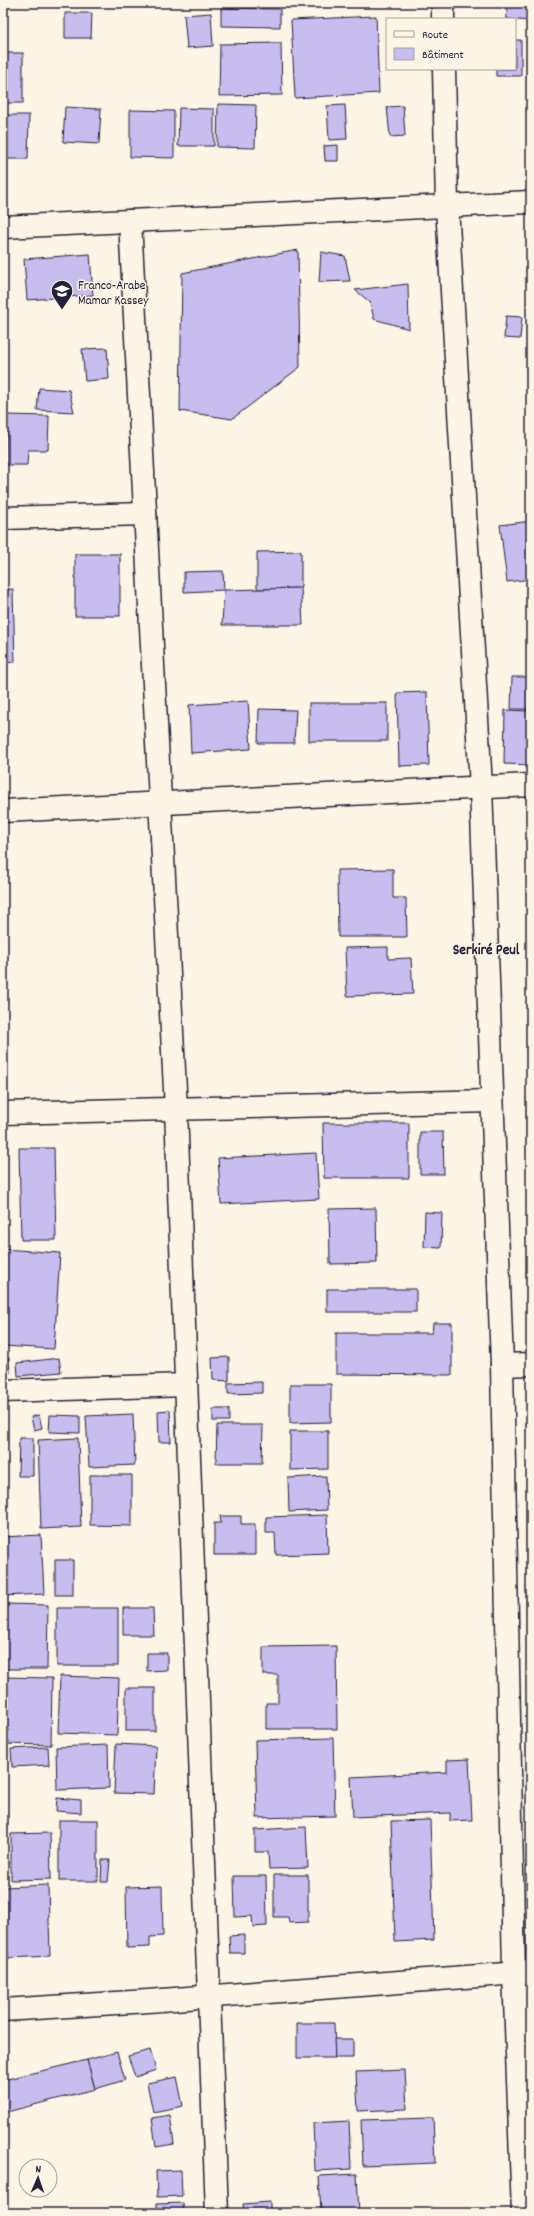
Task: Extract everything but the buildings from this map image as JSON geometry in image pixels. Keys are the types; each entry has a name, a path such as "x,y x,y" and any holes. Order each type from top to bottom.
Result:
{"street":[{"path":"443,3 443,18"},
{"path":"444,70 447,206 481,787 523,1972 523,2213"},
{"path":"3,227 531,202"},
{"path":"130,221 176,1109 217,2213"},
{"path":"3,518 145,514"},
{"path":"3,811 531,785"},
{"path":"3,1113 492,1101"},
{"path":"502,1365 531,1364"},
{"path":"3,1390 186,1385"},
{"path":"3,2010 209,1997 523,1972"}],"place":[{"name":"Franco-Arabe Mamar Kassey","path":"62,310"}],"district":[{"name":"Serkiré Peul","path":"486,949"}]}
